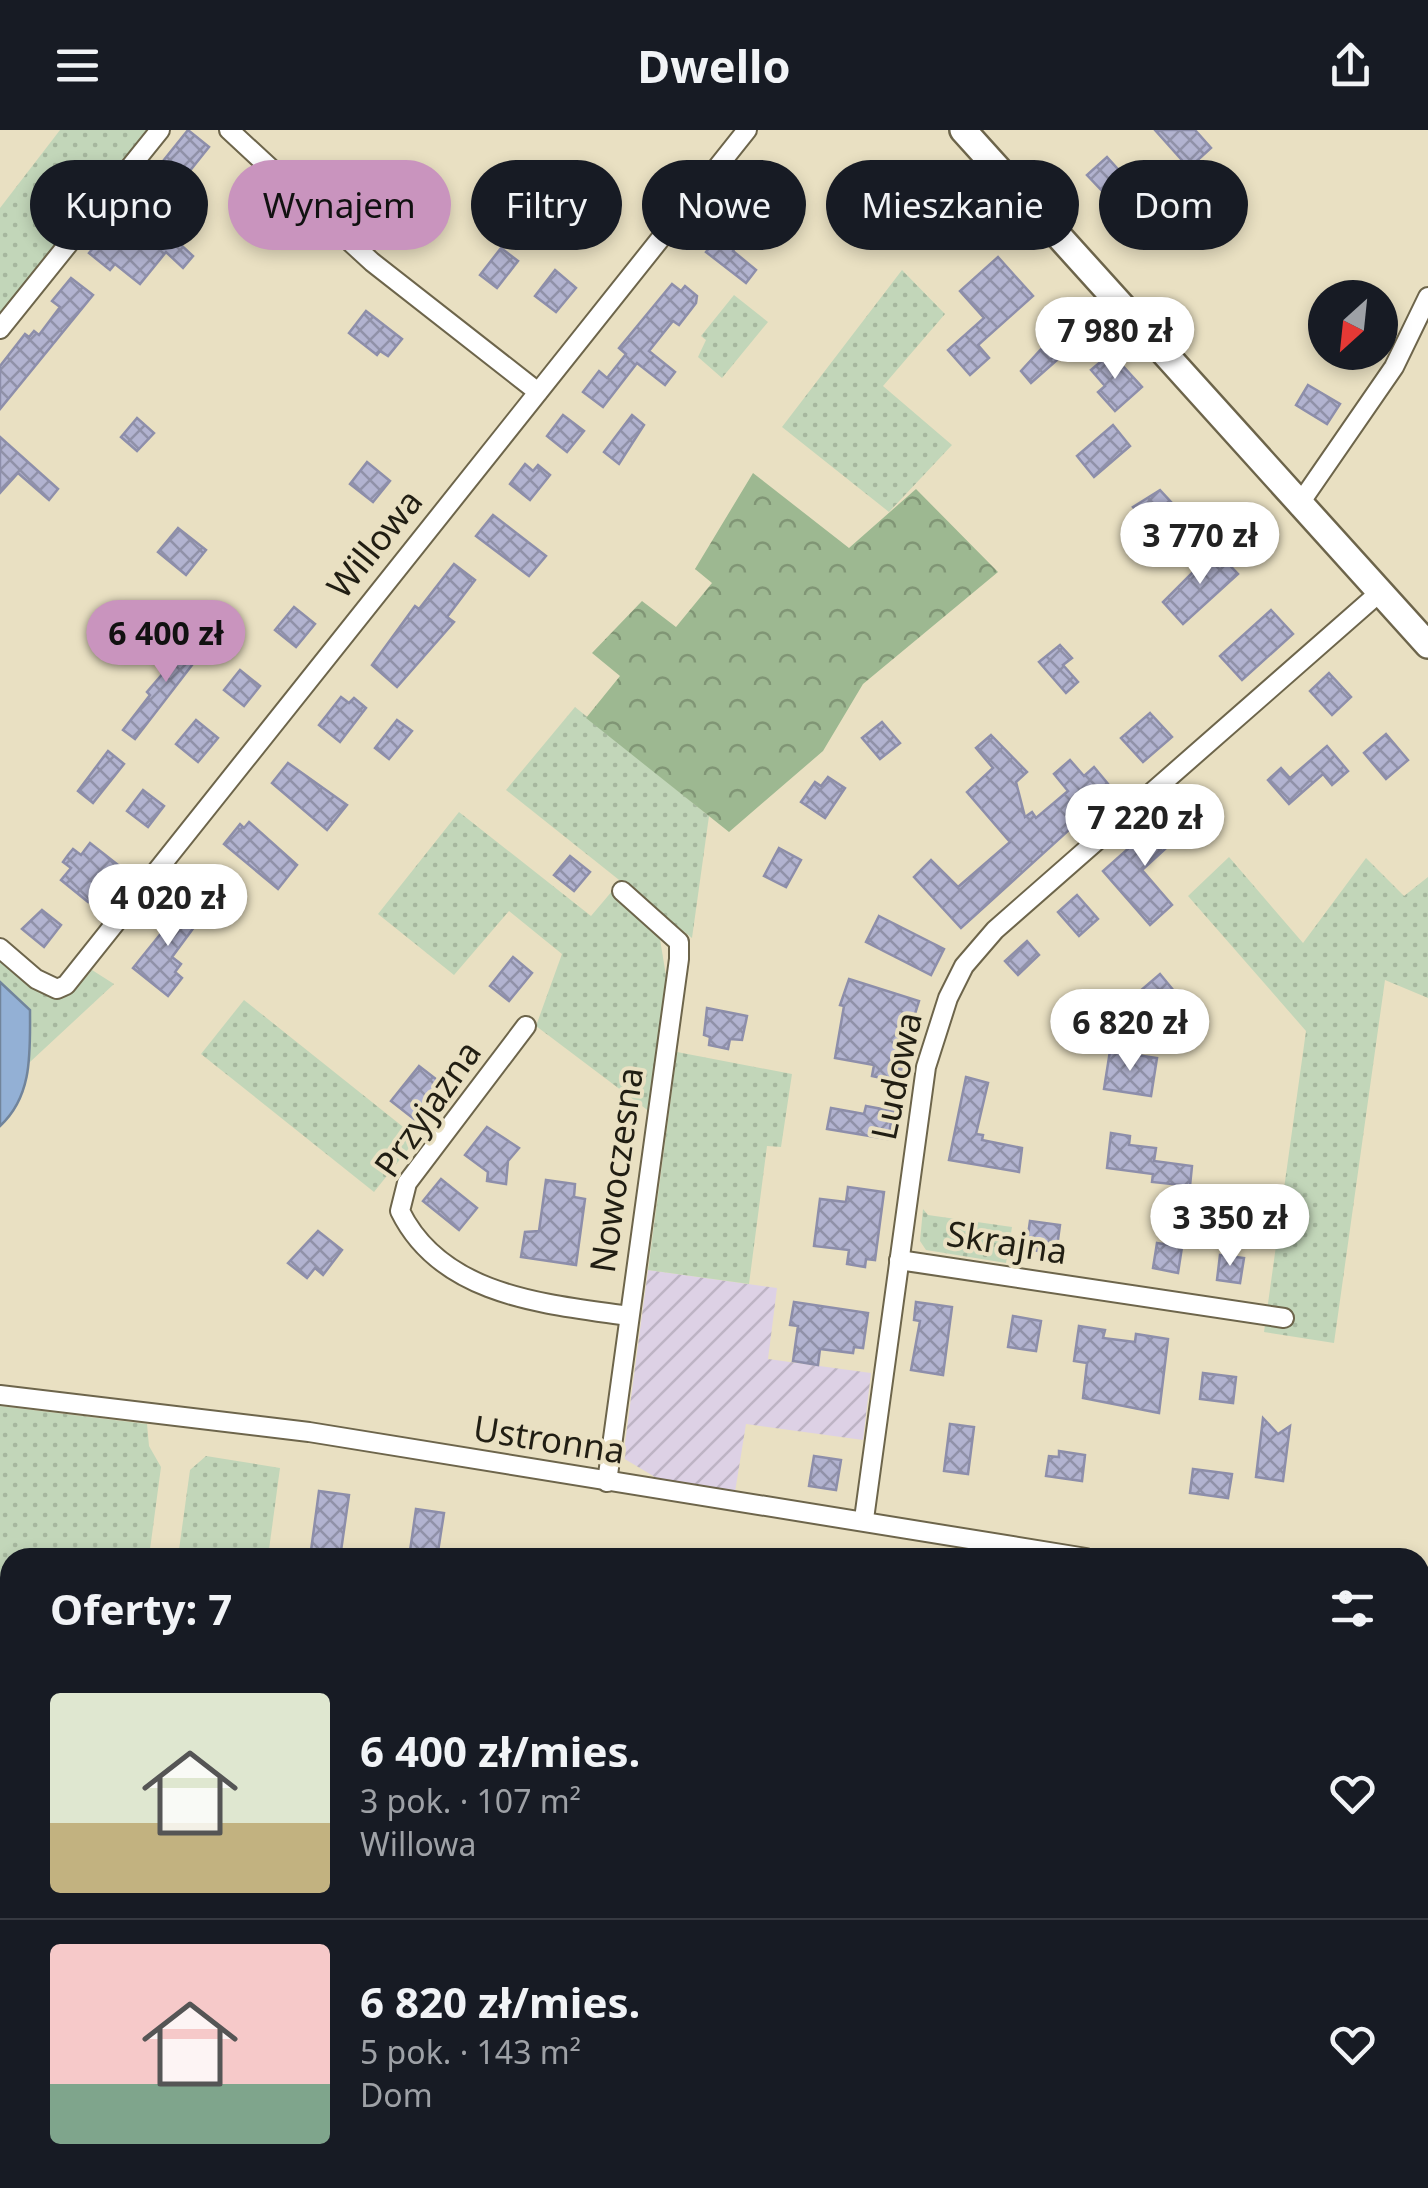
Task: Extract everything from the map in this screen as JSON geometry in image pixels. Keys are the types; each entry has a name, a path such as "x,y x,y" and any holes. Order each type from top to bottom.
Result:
{"main road":[{"path":"963,130 1298,506 1428,645"}],"street":[{"path":"0,330 160,130"},
{"path":"229,130 372,262 538,392"},
{"name":"Willowa","path":"0,948 50,988 66,985 747,130"},
{"path":"1298,506 1394,367 1428,298"},
{"name":"Ludowa","path":"864,1520 926,1066 948,998 964,966 994,930 1379,593"},
{"name":"Nowoczesna","path":"607,1482 680,942 622,891"},
{"name":"Przyjazna","path":"526,1026 407,1183 400,1212 419,1240 486,1288 520,1300 629,1316"},
{"name":"Skrajna","path":"898,1260 1284,1318"},
{"name":"Ustronna","path":"0,1395 309,1432 1028,1548"}],"shaded area":[{"path":"648,1270 777,1288 768,1359 871,1373 863,1440 746,1424 735,1492 660,1480 623,1458"}],"green space":[{"path":"60,130 150,130 126,160 37,160"},
{"path":"30,169 30,250 54,250 0,317 0,208"},
{"path":"902,270 945,314 883,386 952,445 889,512 782,427"},
{"path":"734,295 768,322 722,378 698,357 706,340 701,336"},
{"path":"753,473 849,548 916,489 998,572 863,684 823,751 729,832 586,718 620,676 592,653 642,601 676,627 712,583 695,569"},
{"path":"575,707 709,816 692,938 506,790"},
{"path":"459,812 591,916 613,890 658,927 668,988 650,1112 536,1026 562,954 509,911 454,975 378,914"},
{"path":"1229,857 1303,943 1366,858 1404,896 1428,877 1428,998 1385,980 1334,1343 1264,1332 1306,1031 1188,896"},
{"path":"0,957 45,992 68,992 92,970 114,984 30,1062 30,1010 0,982"},
{"path":"244,1000 417,1138 374,1192 201,1054"},
{"path":"677,1052 792,1074 781,1147 767,1146 749,1284 648,1270"},
{"path":"923,1209 928,1215 1012,1227 1006,1263 926,1250 920,1241"},
{"path":"0,1406 147,1424 149,1446 161,1467 150,1548 0,1548"},
{"path":"206,1456 280,1468 269,1548 179,1548 190,1470"}],"water":[{"path":"0,982 30,1010 30,1026 24,1087 11,1114 0,1126"}],"building":[{"path":"188,130 209,147 199,160 164,160"},
{"path":"1155,130 1195,130 1211,148 1198,160 1182,160"},
{"path":"1099,164 1099,188 1087,175"},
{"path":"187,250 193,256 183,268 166,252 140,284 115,264 110,270 89,253"},
{"path":"499,250 518,261 497,288 480,275"},
{"path":"734,250 756,270 746,283 706,252"},
{"path":"998,257 1033,296 978,345 989,358 970,375 948,350 984,318 960,291"},
{"path":"555,270 576,288 556,312 535,296"},
{"path":"71,278 93,295 0,409 0,366 25,334 29,337 34,331 39,335 60,307 52,301"},
{"path":"672,284 681,291 685,286 697,296 696,303 679,325 673,321 649,351 675,372 665,385 637,363 603,407 583,392 599,371 607,378 626,354 619,348"},
{"path":"1068,309 1091,330 1031,383 1021,371 1054,335 1047,328"},
{"path":"366,311 402,339 388,356 380,351 377,355 349,333"},
{"path":"1111,353 1142,387 1115,411 1098,392 1105,386 1091,370"},
{"path":"1308,385 1340,404 1327,424 1296,405"},
{"path":"563,415 584,431 567,452 547,436"},
{"path":"632,415 644,425 619,464 604,452"},
{"path":"137,418 154,433 137,451 121,437"},
{"path":"1113,425 1130,446 1094,477 1077,456"},
{"path":"0,437 58,489 49,500 18,473 0,493"},
{"path":"367,462 390,481 373,502 350,484"},
{"path":"525,464 533,471 538,465 550,475 530,500 510,484"},
{"path":"1160,490 1184,516 1164,534 1155,524 1151,528 1133,507"},
{"path":"493,515 546,556 529,576 476,536"},
{"path":"178,528 206,550 186,575 158,552"},
{"path":"1215,550 1238,574 1183,624 1163,602"},
{"path":"454,564 475,580 447,617 454,622 397,687 372,665 415,606 419,609"},
{"path":"294,607 315,624 296,647 275,630"},
{"path":"1271,610 1293,634 1242,680 1220,656"},
{"path":"197,634 209,643 135,739 123,730 150,695 147,692"},
{"path":"1060,645 1072,658 1063,665 1078,682 1066,693 1039,662"},
{"path":"240,670 260,686 244,706 224,690"},
{"path":"1329,673 1351,697 1332,715 1310,691"},
{"path":"341,697 349,703 354,698 366,708 340,742 319,725"},
{"path":"1150,713 1172,737 1143,762 1121,738"},
{"path":"196,720 218,738 198,762 176,744"},
{"path":"397,720 412,731 389,759 375,748"},
{"path":"882,722 900,743 880,759 862,738"},
{"path":"1386,734 1408,760 1386,779 1364,753"},
{"path":"991,735 1027,772 1016,782 1025,817 1032,812 1036,818 1068,791 1054,774 1070,760 1084,776 1094,767 1113,790 961,928 914,877 931,860 958,887 1010,842 967,792 993,768 976,748"},
{"path":"1327,746 1348,771 1332,785 1323,774 1289,804 1268,780 1281,768 1290,778"},
{"path":"108,751 124,764 93,803 78,791"},
{"path":"288,763 347,805 327,830 272,783"},
{"path":"828,777 845,788 825,818 801,802 815,782 821,786"},
{"path":"143,790 164,806 148,827 127,811"},
{"path":"1166,815 1169,820 1175,815 1187,829 1142,870 1172,905 1150,925 1103,871"},
{"path":"249,822 297,865 278,889 224,844 240,824 244,828"},
{"path":"90,843 118,865 88,902 61,880 71,868 63,862 68,855 73,849 81,855"},
{"path":"779,848 801,860 786,887 764,876"},
{"path":"570,856 590,872 574,891 554,875"},
{"path":"1077,895 1098,919 1079,936 1058,912"},
{"path":"180,899 203,915 172,957 181,964 175,972 182,978 168,996 133,968 167,926 163,923"},
{"path":"42,910 61,925 44,947 22,929"},
{"path":"879,916 944,949 931,975 866,942"},
{"path":"1027,941 1039,955 1018,975 1005,961"},
{"path":"513,957 532,973 509,1001 490,986"},
{"path":"1160,974 1179,997 1144,1028 1124,1005"},
{"path":"849,979 919,1001 903,1052 900,1082 872,1076 874,1065 835,1058 844,1006 840,1005"},
{"path":"707,1008 747,1016 742,1040 730,1039 728,1049 709,1045 710,1037 704,1035"},
{"path":"1110,1051 1157,1058 1151,1096 1104,1089"},
{"path":"419,1066 441,1083 414,1119 391,1101"},
{"path":"966,1077 988,1083 976,1134 983,1135 982,1140 1022,1148 1019,1172 949,1160"},
{"path":"866,1106 893,1111 888,1139 827,1129 831,1108 864,1114"},
{"path":"487,1127 519,1148 508,1161 506,1184 487,1181 488,1172 465,1155"},
{"path":"1111,1133 1130,1136 1129,1145 1156,1148 1154,1161 1192,1166 1190,1186 1152,1182 1153,1174 1107,1168"},
{"path":"441,1179 477,1208 459,1230 423,1201"},
{"path":"546,1180 575,1184 574,1197 585,1199 576,1265 521,1257 525,1232 539,1231"},
{"path":"848,1187 884,1192 875,1260 866,1259 865,1267 847,1264 849,1250 814,1246 820,1199 846,1202"},
{"path":"1030,1221 1060,1225 1056,1254 1026,1249"},
{"path":"318,1231 342,1250 323,1275 315,1268 307,1278 288,1263"},
{"path":"1157,1243 1182,1247 1178,1273 1153,1268"},
{"path":"1220,1255 1244,1258 1240,1283 1217,1280"},
{"path":"794,1302 868,1313 863,1348 854,1347 853,1353 820,1349 818,1365 793,1361 798,1326 790,1325"},
{"path":"916,1302 952,1307 943,1375 911,1370 920,1321 914,1320"},
{"path":"1013,1316 1041,1321 1036,1351 1008,1347"},
{"path":"1079,1326 1105,1330 1103,1338 1135,1342 1136,1334 1168,1339 1159,1413 1083,1398 1087,1363 1074,1361"},
{"path":"1203,1373 1236,1377 1233,1403 1200,1399"},
{"path":"1263,1418 1278,1434 1290,1426 1283,1481 1256,1477"},
{"path":"950,1424 974,1427 968,1474 944,1471"},
{"path":"1059,1451 1085,1455 1082,1481 1046,1476 1049,1456 1059,1457"},
{"path":"814,1456 841,1460 836,1490 809,1486"},
{"path":"1193,1469 1232,1474 1228,1498 1190,1493"},
{"path":"319,1491 349,1495 341,1548 311,1548"},
{"path":"416,1509 444,1513 439,1548 410,1548"}]}
